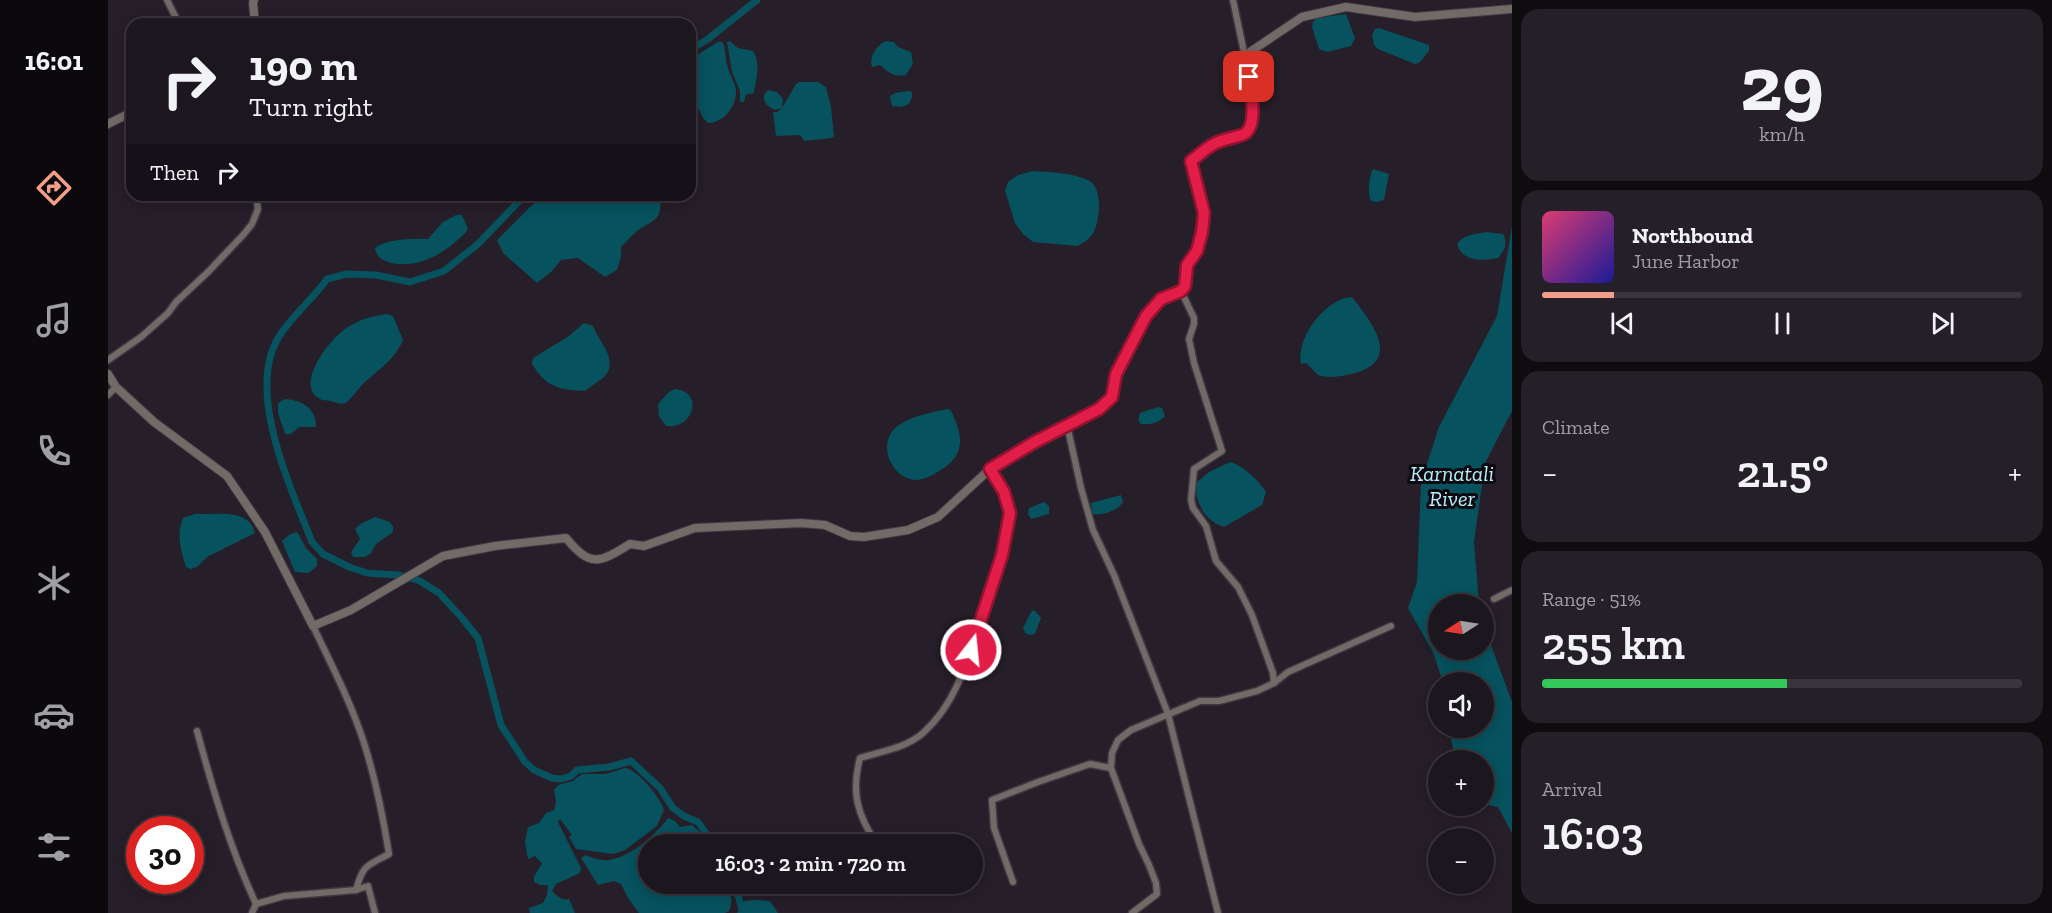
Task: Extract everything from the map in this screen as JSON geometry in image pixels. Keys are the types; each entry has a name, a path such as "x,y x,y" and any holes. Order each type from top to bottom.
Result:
{"street":[{"path":"167,0 176,18"},
{"path":"254,0 252,3 254,18"},
{"path":"313,626 351,610 443,556 495,546 566,538 579,554 591,560 607,558 630,544 644,546 695,528 801,523 825,525 850,536 864,537 908,530 938,517 990,469 1099,409 1112,397 1116,374 1146,316 1161,299 1181,291 1185,286 1187,265 1197,251 1204,213 1191,161 1214,144 1245,135 1252,123 1253,97 1233,0"},
{"path":"1363,10 1365,0"},
{"path":"1245,57 1275,33 1302,17 1346,8 1415,17 1512,9"},
{"path":"108,124 126,115"},
{"path":"108,360 141,337 168,313 176,302 244,234 252,224 258,209 257,201"},
{"path":"1181,291 1194,318 1189,339 1194,363 1222,451 1194,469 1191,500 1193,508 1206,526 1216,561 1238,587 1252,615 1270,664 1274,683"},
{"path":"108,374 116,387 154,422 227,476 266,532 313,626 358,724 385,827 389,854 366,866 361,872 356,890"},
{"path":"108,395 116,387"},
{"path":"1067,425 1093,530 1114,575 1168,714 1218,913"},
{"path":"870,834 864,825 857,802 855,779 860,758 910,743 923,733 940,716 965,670 1002,555 1010,513 1004,492 990,469"},
{"path":"1494,599 1512,590"},
{"path":"1132,913 1157,894 1156,883 1111,768 1112,753 1118,740 1131,730 1200,701 1219,701 1257,691 1274,683 1288,672 1391,626"},
{"path":"197,731 216,802 226,825 239,868 256,904 252,913"},
{"path":"1013,882 994,828 992,800 1090,764 1111,768"},
{"path":"256,904 284,896 356,890 368,886 375,913"}],"water":[{"path":"1346,14 1355,38 1351,46 1327,52 1319,49 1312,27 1313,22 1317,18"},
{"path":"1379,28 1429,45 1429,51 1419,63 1415,64 1378,49 1374,45 1372,34 1375,29"},
{"path":"730,41 738,48 753,51 757,60 754,93 745,95 743,102 740,102 740,91 732,72 727,42"},
{"path":"886,41 894,42 898,47 911,52 913,64 906,75 892,74 880,65 872,67 874,51"},
{"path":"722,42 736,90 732,107 724,117 708,123 696,103 696,57"},
{"path":"818,82 826,87 834,136 804,141 798,135 776,136 773,112 782,108 796,84"},
{"path":"768,90 777,92 783,99 782,108 775,110 770,108 764,100 764,95"},
{"path":"912,92 909,104 901,107 892,106 890,96"},
{"path":"1373,169 1389,174 1384,200 1377,202 1371,201 1369,194"},
{"path":"1033,171 1075,176 1093,184 1099,206 1097,223 1092,235 1085,242 1077,246 1033,242 1023,234 1015,223 1005,191 1008,182 1018,175"},
{"path":"537,201 660,201 660,211 655,219 641,228 621,247 617,270 605,277 578,258 561,260 537,283 503,253 497,240"},
{"path":"456,215 462,215 468,229 450,246 432,257 412,264 402,264 385,261 377,254 375,248 392,241 428,239 443,222"},
{"name":"Karnatali River","path":"1512,226 1512,411 1485,463 1474,542 1478,594 1428,594 1428,643 1408,608 1417,582 1421,482 1439,427 1497,316"},
{"path":"1486,232 1503,234 1505,247 1498,258 1474,259 1463,254 1457,244 1470,235"},
{"path":"1352,297 1379,340 1380,350 1377,359 1369,367 1355,373 1332,377 1318,375 1306,363 1301,364 1303,342 1314,321 1323,312 1342,299"},
{"path":"387,314 393,316 403,340 387,363 363,383 345,403 322,400 313,393 311,384 316,365 321,355 340,333 357,322"},
{"path":"584,323 593,326 607,352 610,365 608,371 604,377 585,391 554,386 537,372 532,364 533,358 569,336"},
{"path":"675,389 684,391 690,396 692,410 683,422 676,426 666,426 659,416 658,404"},
{"path":"285,399 307,406 314,415 316,427 299,427 291,434 285,434 278,413 278,403"},
{"path":"1158,407 1162,408 1165,416 1154,423 1141,424 1138,420 1140,413"},
{"path":"948,409 956,421 960,439 960,446 953,460 946,467 924,479 913,480 901,475 890,461 887,448 889,437 895,429 913,418"},
{"path":"1230,462 1250,474 1266,492 1262,505 1224,527 1211,520 1202,510 1197,497 1196,483 1209,472"},
{"path":"1121,495 1123,502 1117,508 1104,513 1092,514 1091,503"},
{"path":"1044,502 1049,506 1049,514 1031,519 1028,514 1029,508"},
{"path":"195,514 239,516 252,525 255,533 207,557 197,567 191,569 186,567 184,561 180,530 183,518"},
{"path":"375,517 390,522 393,532 376,544 371,553 365,557 353,557 351,552 360,539 355,529"},
{"path":"296,532 306,548 317,559 317,566 309,573 295,572 282,541"},
{"path":"1034,610 1041,618 1035,634 1030,635 1025,633 1023,628"},
{"name":"Karnatali River","path":"1494,653 1512,702 1512,833 1498,807 1494,806 1494,750 1454,750 1451,740 1453,738 1494,738 1494,672 1440,672 1436,660 1494,660"},
{"path":"625,768 642,779 654,792 664,810 657,826 646,834 638,834 638,840 625,850 613,854 576,849 569,837 572,835 560,819 558,822 581,868 580,873 556,884 552,891 562,899 569,899 575,913 530,913 529,908 543,903 548,885 534,882 534,877 542,863 535,856 528,859 525,842 528,827 539,823 546,813 554,810 556,802 554,790 558,785 573,781 582,774 606,774"},
{"path":"668,818 680,827 692,825 701,834 653,834"},
{"path":"638,847 638,894 730,894 729,911 725,913 639,913 621,884 614,881 598,885 581,858 585,855 600,860 609,860"},
{"path":"744,901 770,901 778,913 737,913"}],"waterway":[{"path":"696,46 757,0"},
{"path":"519,201 478,244 444,271 410,282 376,275 347,274 327,279 285,328 270,357 267,383 269,410 283,467 312,542 323,554 367,573 399,575 420,581 439,593 462,618 478,638 501,725 525,762 534,770 552,778 561,779 571,776 577,770 609,767 631,761 660,788 673,808 698,822 707,834"},
{"path":"738,894 743,913"}],"route":[{"path":"971,650 1002,555 1010,513 1004,492 990,469 1033,443 1099,409 1112,397 1116,374 1146,316 1161,299 1181,291 1185,286 1187,265 1197,251 1204,213 1191,161 1214,144 1245,135 1252,123 1253,97 1249,77"}]}
